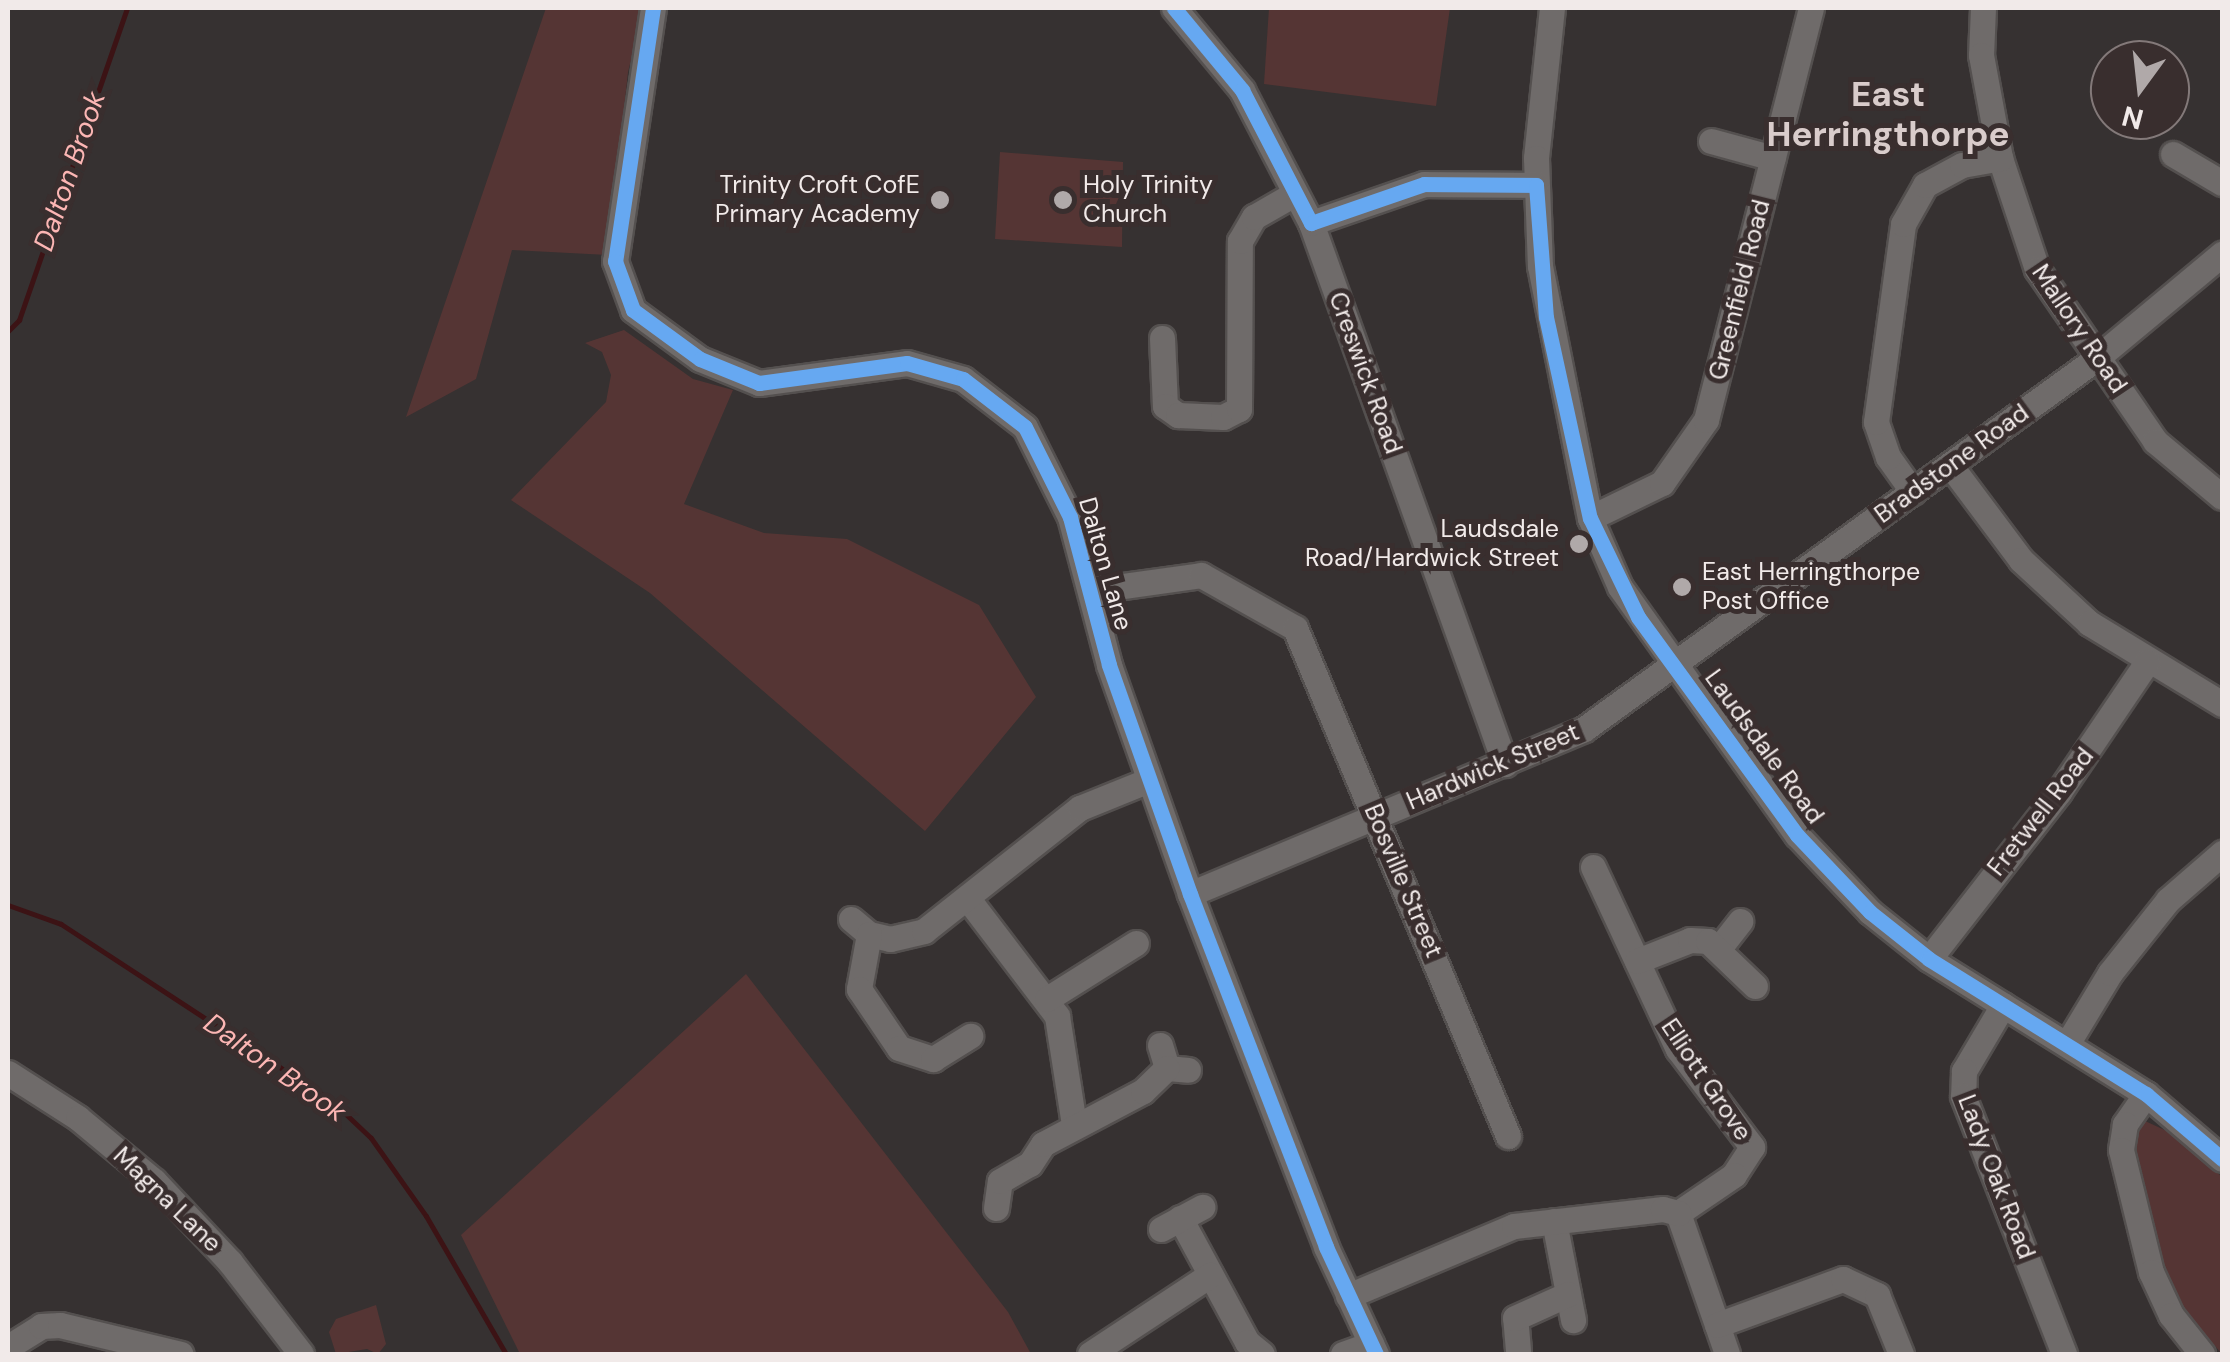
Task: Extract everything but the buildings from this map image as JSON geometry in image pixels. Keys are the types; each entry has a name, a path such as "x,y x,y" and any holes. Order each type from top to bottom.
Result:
{"street":[{"name":"Dalton Lane","path":"653,8 615,261 633,310 700,359 759,383 907,362 963,379 1025,427 1070,518 1088,595 1190,894 1348,1296 1374,1349"},
{"name":"Creswick Road","path":"1174,8 1242,90 1312,223 1506,764"},
{"name":"Laudsdale Road","path":"1552,8 1536,185 1546,317 1590,518 1620,587 1797,835 1870,912 1930,959 2146,1094 2222,1159"},
{"name":"Greenfield Road","path":"1590,518 1662,483 1695,444 1718,379 1811,8"},
{"name":"Mallory Road","path":"1983,8 1981,55 2000,158 2037,269 2155,440 2222,497"},
{"path":"1711,142 1774,158"},
{"path":"2173,154 2222,183"},
{"path":"1914,492 1888,457 1876,422 1903,224 1924,185 1962,165 2000,158"},
{"path":"1312,223 1424,184 1536,185"},
{"path":"1162,338 1165,406 1193,416 1223,417 1239,409 1240,241 1254,217 1294,194"},
{"name":"Bradstone Road","path":"1674,666 2097,358 2222,254"},
{"path":"1950,465 2022,560 2089,624 2222,704"},
{"name":"Bosville Street","path":"1127,592 1201,575 1295,628 1378,816 1508,1136"},
{"name":"Fretwell Road","path":"1930,959 2060,792 2147,662"},
{"name":"Hardwick Street","path":"1190,894 1584,728 1674,666"},
{"path":"970,1036 922,1072 850,997 860,927 907,938 968,899 1080,808 1149,780"},
{"path":"2067,1044 2110,974 2168,900 2222,853"},
{"name":"Elliott Grove","path":"1593,866 1678,1049 1752,1147 1734,1175 1678,1213"},
{"path":"968,899 1057,1016 1074,1125"},
{"path":"1720,948 1740,921"},
{"path":"1636,962 1690,940 1720,948 1755,986"},
{"path":"1047,999 1136,943"},
{"name":"Lady Oak Road","path":"2003,1004 1964,1071 1963,1096 2064,1354"},
{"path":"996,1208 1005,1175 1030,1164 1043,1144 1074,1125 1143,1091 1172,1061"},
{"name":"Magna Lane","path":"8,1073 78,1118 154,1181 230,1262 302,1354"},
{"path":"2146,1094 2125,1124 2121,1150 2156,1284 2202,1354"},
{"path":"1348,1296 1514,1226 1662,1209 1678,1213 1727,1354"},
{"path":"1181,1218 1248,1342 1262,1354"},
{"path":"1554,1221 1572,1320"},
{"path":"1090,1354 1210,1275"},
{"path":"1717,1325 1843,1279 1877,1294 1901,1354"},
{"path":"1518,1350 1516,1318 1568,1294"},
{"path":"8,1346 41,1326 60,1325 181,1354"},
{"path":"1344,1354 1374,1349"}],"shaded area":[{"path":"546,8 644,8 628,72 608,255 512,250 476,379 406,417"},
{"path":"1269,8 1450,8 1436,106 1264,84"},
{"path":"1000,152 1123,162 1122,247 995,239"},
{"path":"624,330 693,379 733,390 684,504 764,533 847,539 979,605 1036,697 925,831 650,593 511,500 606,402 611,375 602,352 585,343"},
{"path":"746,974 1008,1312 1031,1354 520,1354 461,1235"},
{"path":"2145,1121 2180,1137 2222,1177 2222,1354 2181,1307 2168,1281 2133,1136"},
{"path":"376,1305 386,1344 378,1354 367,1349 336,1354 329,1332 336,1319"}],"waterway":[{"name":"Dalton Brook","path":"8,331 19,320 127,8"},
{"name":"Dalton Brook","path":"8,905 61,924 333,1102 371,1138 426,1216 506,1354"}],"cycle path":[{"path":"653,8 615,261 633,310 700,359 759,383 907,363 963,379 1025,427 1070,517 1109,665 1190,894 1326,1247 1376,1354"},
{"path":"1174,8 1242,90 1311,223 1424,184 1536,185 1546,317 1590,518 1638,617 1797,835 1870,912 1929,959 2146,1094 2222,1159"}],"place":[{"name":"Trinity Croft CofE Primary Academy","path":"940,200"},
{"name":"Holy Trinity Church","path":"1063,200"},
{"name":"Laudsdale Road/Hardwick Street","path":"1579,544"},
{"name":"East Herringthorpe Post Office","path":"1682,587"}],"district":[{"name":"East Herringthorpe","path":"1888,114"}]}
